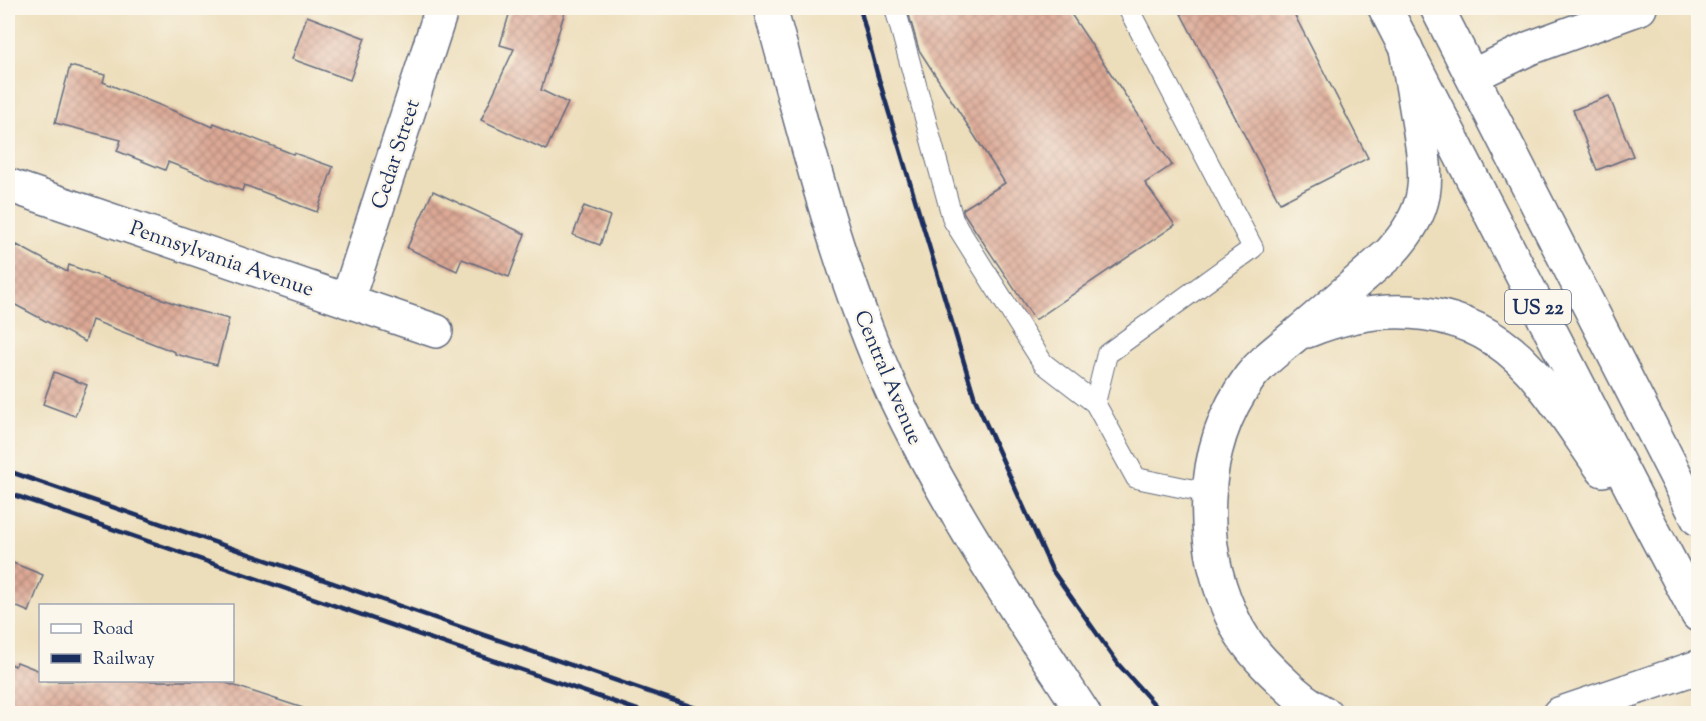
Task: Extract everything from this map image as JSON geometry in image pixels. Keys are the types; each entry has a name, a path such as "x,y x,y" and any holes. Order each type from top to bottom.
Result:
{"main road":[{"name":"Cedar Street","path":"347,301 442,8"},
{"name":"US 22","path":"1385,8 1670,565 1698,615"},
{"name":"US 22","path":"1437,8 1698,519"},
{"path":"1472,76 1530,48 1640,8"},
{"name":"Central Avenue","path":"774,20 826,212 863,320 893,392 927,462 964,526 1084,714"},
{"path":"1326,714 1302,699 1284,683 1239,631 1227,607 1214,564 1209,537 1209,493 1218,445 1236,399 1250,378 1263,362 1390,253 1413,224 1421,205 1426,168 1406,48"},
{"name":"Pennsylvania Avenue","path":"8,185 436,331"},
{"path":"1295,336 1316,327 1351,318 1401,311 1439,315 1478,330 1495,340 1530,370 1547,391 1670,565"},
{"path":"1559,714 1698,667"}],"lane":[{"path":"895,8 953,220 1042,363 1095,403 1136,478 1209,493"},
{"path":"1095,403 1107,354 1253,248 1128,8"}],"building":[{"path":"511,8 566,8 541,90 568,103 546,150 481,120 514,49 500,45"},
{"path":"907,8 1067,8 1172,165 1145,183 1175,225 1035,320 963,212 963,209 1005,183 919,50"},
{"path":"1178,8 1291,8 1368,158 1280,203"},
{"path":"307,16 365,38 350,80 292,59"},
{"path":"70,66 105,75 103,82 213,127 214,123 333,167 317,212 244,185 242,191 168,162 165,170 117,151 121,140 55,123"},
{"path":"1609,96 1633,156 1597,170 1573,110"},
{"path":"433,191 525,234 509,277 462,259 457,271 407,248"},
{"path":"584,206 610,216 600,245 573,235"},
{"path":"17,245 67,272 69,265 190,309 229,319 217,365 175,354 175,352 92,320 85,342 8,301 8,262"},
{"path":"54,372 87,385 75,416 43,404"},
{"path":"8,561 43,575 29,612 8,603"},
{"path":"17,662 39,671 39,682 223,682 303,708 302,714 8,714 8,663 15,666"}],"railway":[{"path":"860,8 877,73 975,399 1052,570 1119,665 1163,714"},
{"path":"8,471 713,714"},
{"path":"8,493 649,714"}]}
